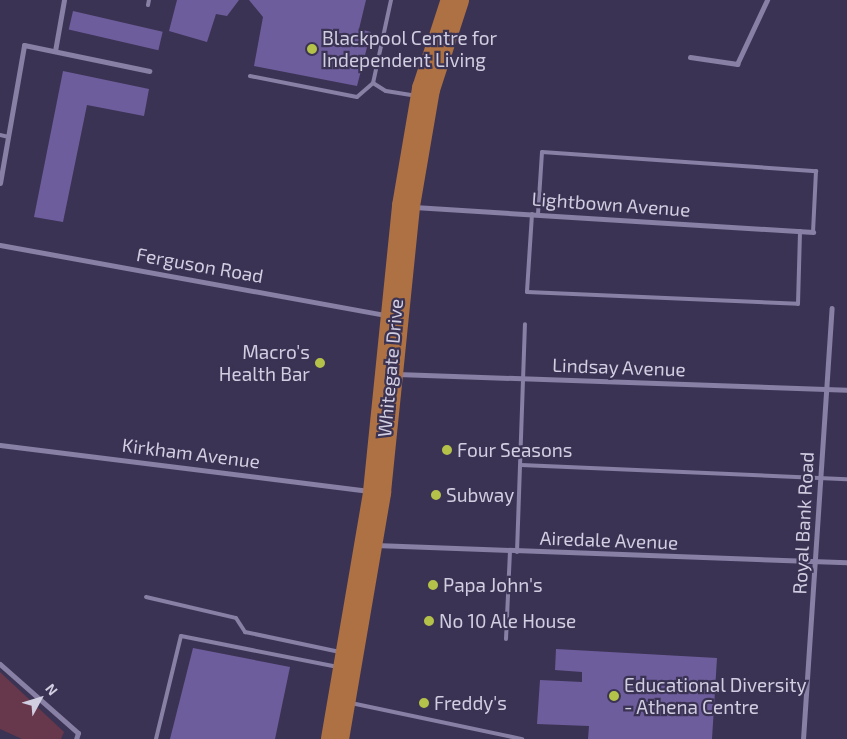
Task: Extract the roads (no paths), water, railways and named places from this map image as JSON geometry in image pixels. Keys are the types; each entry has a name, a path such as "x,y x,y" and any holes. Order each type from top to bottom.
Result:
{"main road":[{"name":"Whitegate Drive","path":"335,739 344,701 370,545 406,206 424,97 455,0"}],"street":[{"path":"55,51 64,0"},
{"path":"690,57 737,64 767,0"},
{"path":"0,183 24,45 149,71"},
{"name":"Lightbown Avenue","path":"406,206 813,232"},
{"name":"Ferguson Road","path":"0,245 394,317"},
{"name":"Royal Bank Road","path":"804,739 825,390 832,308"},
{"name":"Lindsay Avenue","path":"389,374 847,390"},
{"name":"Kirkham Avenue","path":"0,445 377,492"},
{"name":"Airedale Avenue","path":"370,545 510,552 847,562"},
{"path":"0,664 78,733 76,739"}],"lane":[{"path":"250,76 357,97 373,83 391,0"},
{"path":"373,83 386,91 424,97"},
{"path":"0,135 9,137"},
{"path":"800,231 798,304 527,292 542,152 816,171 813,232"},
{"path":"517,552 525,324"},
{"path":"520,465 847,479"},
{"path":"506,639 510,552"},
{"path":"146,597 236,618 245,632 351,662"},
{"path":"156,739 181,636 351,662"},
{"path":"344,701 522,739"}],"place":[{"name":"Blackpool Centre for Independent Living","path":"312,49"},
{"name":"Macro's Health Bar","path":"320,363"},
{"name":"Four Seasons","path":"447,450"},
{"name":"Subway","path":"436,495"},
{"name":"Papa John's","path":"433,585"},
{"name":"No 10 Ale House","path":"429,621"},
{"name":"Educational Diversity - Athena Centre","path":"614,696"},
{"name":"Freddy's","path":"424,703"}]}
